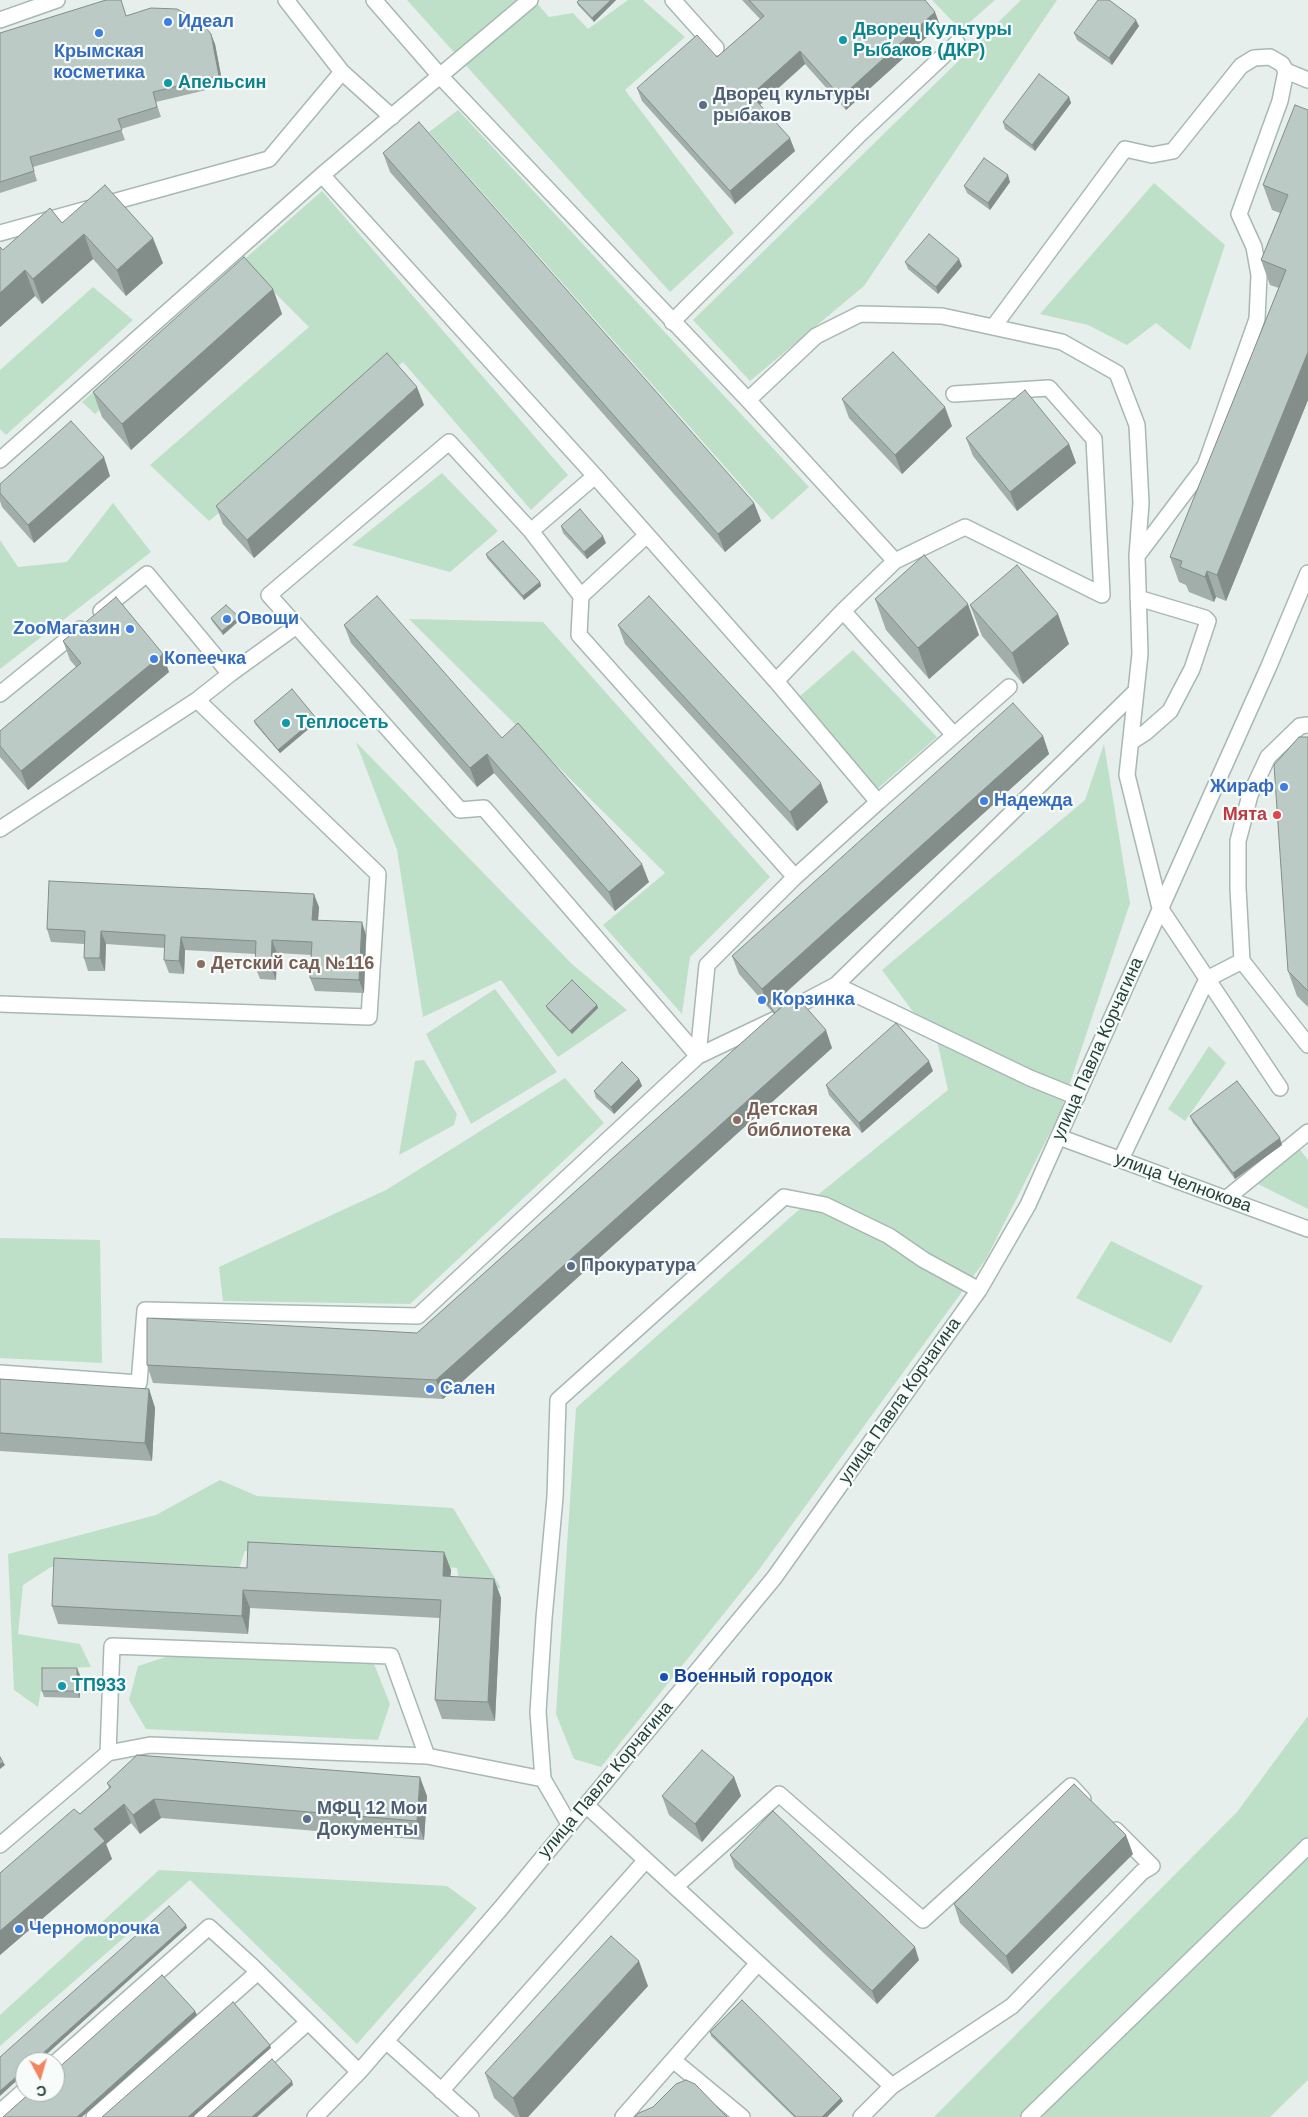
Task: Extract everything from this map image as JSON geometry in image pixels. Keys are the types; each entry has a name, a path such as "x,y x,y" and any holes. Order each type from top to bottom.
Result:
{"street":[{"path":"0,20 57,0"},
{"path":"286,0 342,72 392,118"},
{"path":"374,0 441,77 748,400 895,561"},
{"path":"0,460 322,175 441,77 530,0"},
{"path":"673,0 716,48"},
{"path":"672,322 860,134 957,42"},
{"path":"994,326 1125,150 1152,155 1173,151 1241,66 1254,58 1270,57 1282,64 1286,71 1308,80"},
{"path":"1136,556 1205,466 1257,319 1260,275 1254,247 1239,214 1280,101 1286,71"},
{"path":"0,233 269,159 342,72"},
{"path":"322,175 595,476 776,681 878,802"},
{"path":"748,400 816,336 860,314 942,316 994,326 1062,342 1117,373 1138,425 1142,503 1136,556 1140,654 1127,775 1160,908 1280,1088"},
{"path":"776,681 843,611 895,561 965,527 1102,595 1094,439 1049,388 954,394"},
{"path":"698,1056 484,808 460,810 269,595 448,442 531,531 581,596 579,635 795,877"},
{"path":"531,531 595,476"},
{"path":"581,596 647,535"},
{"name":"улица Павла Корчагина","path":"315,2117 359,2072 501,1908 774,1578 979,1290 1028,1205 1269,666 1308,573"},
{"path":"0,694 147,574 230,674"},
{"path":"1131,742 1145,733 1170,711 1192,669 1208,621 1205,618 1138,598"},
{"path":"843,611 954,735"},
{"path":"0,844 0,829 197,700 295,626"},
{"path":"698,1056 707,965 795,877 1009,687"},
{"path":"0,1372 140,1382 145,1310 418,1316 698,1056 781,1015 836,985 1136,691"},
{"path":"0,1004 369,1016 378,874 197,700"},
{"path":"1308,725 1300,726 1268,757 1250,795 1238,841 1238,888 1242,961 1308,1044"},
{"path":"1121,1159 1208,979 1242,961"},
{"path":"836,985 1030,1078 1077,1097"},
{"path":"1227,1198 1308,1132"},
{"name":"улица Челнокова","path":"1059,1137 1308,1229"},
{"path":"569,1824 543,1779 538,1712 555,1497 558,1400 784,1197 825,1205 889,1236 924,1260 979,1290"},
{"path":"108,1753 112,1646 391,1656 428,1756"},
{"path":"0,1845 108,1753 150,1745 428,1756 543,1779"},
{"path":"675,1887 779,1794 923,1920 1071,1786 1091,1806"},
{"path":"586,1805 892,2086"},
{"path":"861,2117 892,2086 1012,2006 1142,1872 1152,1866 1105,1820"},
{"path":"1029,2117 1308,1846"},
{"path":"441,2090 646,1860"},
{"path":"65,2054 209,1927 258,1972 359,2072"},
{"path":"623,2117 758,1963"},
{"path":"94,2117 258,1972"},
{"path":"202,2117 308,2022"},
{"path":"386,2041 471,2117"},
{"path":"673,2060 742,2117"},
{"path":"0,2112 15,2099"}],"green space":[{"path":"407,0 534,0 549,17 573,13 588,29 628,0 643,0 685,37 625,90 734,233 670,292"},
{"path":"932,0 995,0 961,30"},
{"path":"1021,0 1057,0 864,286 750,381 693,320"},
{"path":"458,110 809,487 772,520 429,132"},
{"path":"1154,183 1225,245 1190,350 1156,323 1127,345 1088,325 1040,314"},
{"path":"322,191 568,475 531,510 403,362 209,521 150,465 309,327 257,275 95,414 82,402"},
{"path":"93,287 133,320 6,435 0,429 0,370"},
{"path":"442,473 498,531 450,572 352,545"},
{"path":"113,503 151,552 0,669 0,540 18,567 67,562"},
{"path":"409,619 543,622 770,877 690,957 682,1014 603,925 665,873"},
{"path":"853,650 937,737 876,790 799,697"},
{"path":"356,742 573,965 627,1010 558,1057 501,980 423,1017 397,850"},
{"path":"1104,744 1130,903 1060,1113 986,1259 758,1571 601,1767 574,1759 556,1714 576,1408 794,1214 948,1090 938,1045 882,970 1085,800"},
{"path":"495,989 557,1072 471,1124 426,1034"},
{"path":"1209,1046 1226,1063 1185,1121 1168,1109"},
{"path":"424,1060 457,1114 454,1125 399,1155 415,1061"},
{"path":"565,1078 604,1123 410,1304 223,1301 219,1267 386,1190"},
{"path":"1298,1147 1308,1160 1308,1209 1256,1183"},
{"path":"0,1238 100,1240 102,1363 0,1358"},
{"path":"1111,1241 1203,1286 1171,1343 1076,1298"},
{"path":"220,1480 257,1496 453,1508 501,1588 461,1590 457,1568 245,1551 236,1577 51,1567 23,1585 18,1634 80,1644 91,1667 45,1669 38,1707 14,1690 8,1554 156,1515"},
{"path":"172,1655 374,1664 390,1704 378,1740 146,1729 129,1700 138,1666"},
{"path":"1308,1716 1308,2080 1270,2117 934,2117 1237,1812"},
{"path":"159,1870 447,1886 477,1908 357,2044 190,1880 0,2046 0,2015"}],"building":[{"name":"Апельсин","path":"106,0 121,0 126,16 151,8 177,9 200,21 211,34 219,76 153,92 157,107 118,119 122,130 30,157 34,171 0,182 0,33"},
{"path":"579,0 611,0 592,18 577,2"},
{"name":"Дворец культуры рыбаков","path":"749,0 925,0 935,12 841,97 800,51 751,95 790,138 730,191 637,88 697,35 717,57 764,16"},
{"path":"1098,0 1109,0 1136,20 1109,58 1074,33"},
{"path":"1039,74 1069,97 1032,145 1003,122"},
{"path":"1295,105 1308,110 1308,352 1217,575 1207,571 1205,577 1180,567 1182,561 1170,557 1286,270 1261,260 1288,195 1263,185"},
{"path":"419,122 754,503 718,534 383,153"},
{"path":"984,158 1008,175 988,203 964,186"},
{"path":"105,185 153,238 117,270 84,234 33,279 25,270 0,293 0,247 3,250 50,208 62,223"},
{"path":"929,234 959,259 936,287 905,262"},
{"path":"244,257 273,289 122,424 93,392"},
{"path":"893,352 945,407 895,455 842,399"},
{"path":"387,353 417,387 247,540 216,506"},
{"path":"1025,390 1069,444 1010,492 966,438"},
{"path":"71,421 104,457 28,525 0,493 0,484"},
{"path":"580,509 603,536 584,552 561,526"},
{"path":"503,541 540,582 523,596 486,554"},
{"path":"924,555 968,604 918,648 875,599"},
{"path":"1017,565 1058,614 1012,653 970,605"},
{"path":"377,596 502,738 518,723 642,864 609,892 487,754 470,768 344,625"},
{"path":"649,596 821,783 790,812 618,625"},
{"path":"116,597 163,654 21,771 0,746 0,731 81,663 63,641"},
{"path":"226,605 239,617 222,631 211,618"},
{"name":"Теплосеть","path":"292,689 316,718 278,750 254,721"},
{"path":"1013,703 1043,736 762,989 732,956"},
{"path":"1299,737 1308,737 1308,991 1288,971 1274,765"},
{"path":"49,881 314,894 312,920 362,922 359,980 310,978 312,942 272,940 271,967 255,966 256,941 181,937 179,961 164,960 165,935 101,931 100,958 84,958 85,931 47,929"},
{"path":"572,980 597,1005 570,1031 546,1006"},
{"path":"795,995 826,1030 436,1380 147,1365 147,1318 417,1333"},
{"path":"774,999 781,1007 775,1013 768,1004"},
{"path":"896,1023 929,1061 859,1123 826,1085"},
{"path":"622,1062 639,1079 611,1107 594,1091"},
{"path":"1237,1081 1280,1138 1233,1173 1190,1116"},
{"path":"0,1379 149,1389 145,1443 0,1433"},
{"path":"248,1542 444,1552 443,1576 494,1579 488,1702 435,1700 441,1600 243,1590 242,1616 52,1606 54,1558 247,1568"},
{"name":"ТП933","path":"42,1668 77,1668 77,1691 42,1691"},
{"path":"702,1750 734,1777 695,1824 662,1796"},
{"path":"137,1755 420,1777 417,1821 154,1799 133,1815 124,1804 94,1829 105,1841 0,1931 0,1873 74,1809 80,1814 111,1787 107,1783"},
{"path":"1074,1784 1126,1835 1006,1956 954,1904"},
{"path":"773,1811 915,1947 872,1991 730,1855"},
{"path":"169,1906 186,1925 44,2052 15,2052 15,2078 0,2091 0,2057"},
{"path":"611,1936 639,1961 513,2098 485,2073"},
{"path":"162,1975 195,2011 77,2117 3,2117 20,2102 65,2102 65,2062"},
{"path":"742,2000 841,2098 822,2117 796,2117 710,2032"},
{"path":"233,2002 270,2045 188,2117 102,2117"},
{"path":"272,2059 292,2081 252,2117 207,2117"},
{"path":"686,2080 695,2084 727,2117 634,2117 653,2107 676,2084"}],"place":[{"name":"Идеал","path":"168,22"},
{"name":"Крымская косметика","path":"99,33"},
{"name":"Дворец Культуры Рыбаков (ДКР)","path":"843,40"},
{"name":"Апельсин","path":"168,83"},
{"name":"Дворец культуры рыбаков","path":"703,105"},
{"name":"Овощи","path":"227,619"},
{"name":"ZooМагазин","path":"130,629"},
{"name":"Копеечка","path":"154,659"},
{"name":"Теплосеть","path":"286,723"},
{"name":"Жираф","path":"1284,787"},
{"name":"Надежда","path":"984,801"},
{"name":"Мята","path":"1277,815"},
{"name":"Детский сад №116","path":"201,964"},
{"name":"Корзинка","path":"762,1000"},
{"name":"Детская библиотека","path":"737,1120"},
{"name":"Прокуратура","path":"571,1266"},
{"name":"Сален","path":"430,1389"},
{"name":"Военный городок","path":"664,1677"},
{"name":"ТП933","path":"62,1686"},
{"name":"МФЦ 12 Мои Документы","path":"307,1819"},
{"name":"Черноморочка","path":"19,1929"}]}
